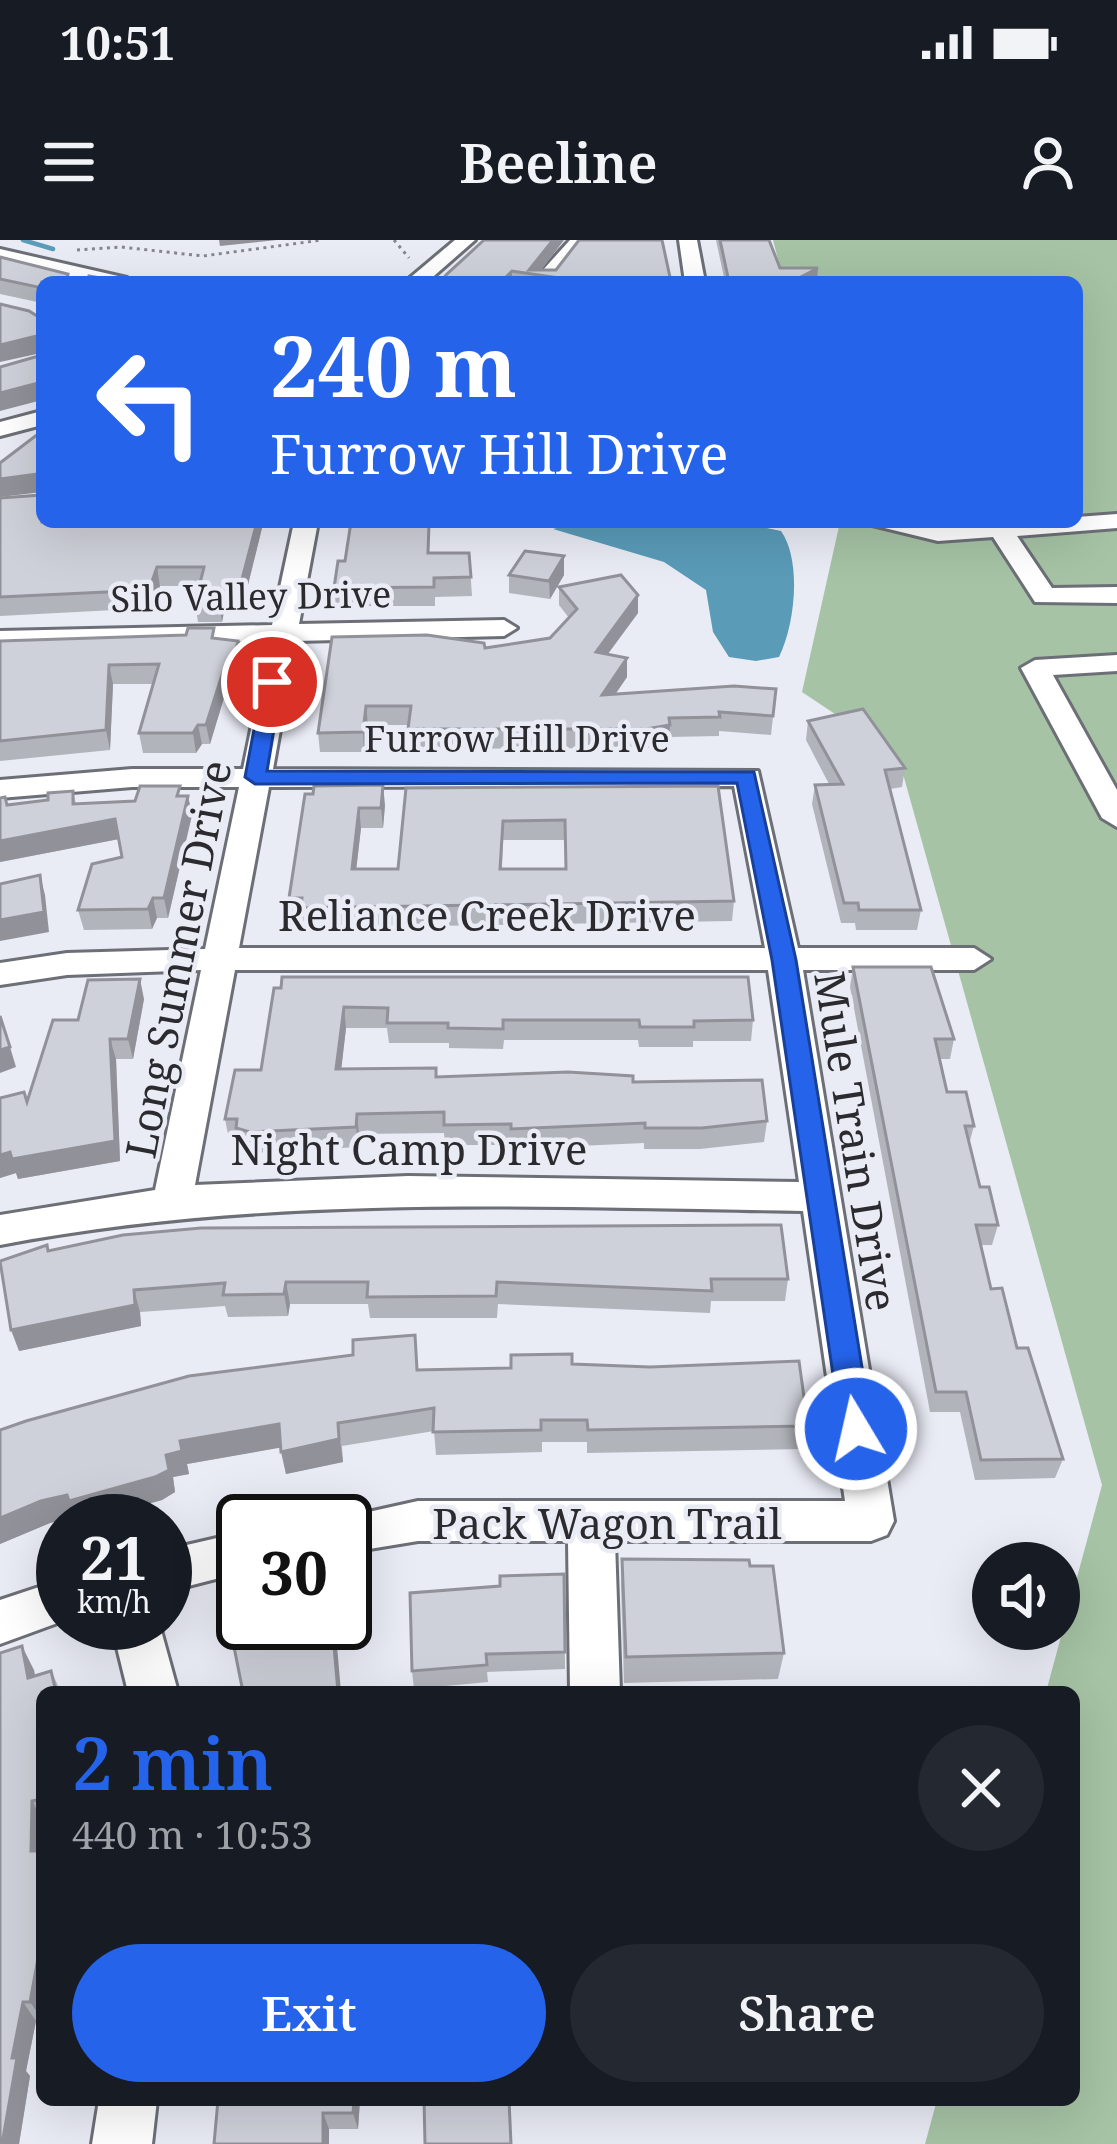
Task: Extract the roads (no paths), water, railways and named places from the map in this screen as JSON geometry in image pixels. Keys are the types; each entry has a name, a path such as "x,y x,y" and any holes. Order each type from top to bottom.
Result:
{"street":[{"path":"417,273 466,240"},
{"path":"547,276 580,240"},
{"path":"688,240 694,276"},
{"path":"0,255 93,276"},
{"path":"0,429 36,420"},
{"path":"1083,524 1117,521"},
{"name":"Long Summer Drive","path":"173,1200 305,528"},
{"path":"905,528 938,534 1027,528"},
{"path":"1001,530 1044,596 1115,598"},
{"name":"Silo Valley Drive","path":"0,639 503,628"},
{"path":"1117,663 1035,668 1117,818"},
{"name":"Furrow Hill Drive","path":"0,789 95,780 255,777 747,777"},
{"name":"Mule Train Drive","path":"747,777 784,960 871,1521"},
{"name":"Reliance Creek Drive","path":"0,974 67,964 218,959 974,958"},
{"name":"Night Camp Drive","path":"0,1230 173,1200 257,1193 821,1198"},
{"name":"Pack Wagon Trail","path":"372,1529 418,1521 871,1521"},
{"path":"591,1521 595,1686"},
{"path":"0,1622 36,1609"},
{"path":"142,1650 151,1686"},
{"path":"122,2144 127,2106"}],"water":[{"path":"553,529 781,531 792,559 794,593 779,657 756,661 729,657 713,632 706,590 664,562"}],"waterway":[{"path":"23,240 53,249"}]}
